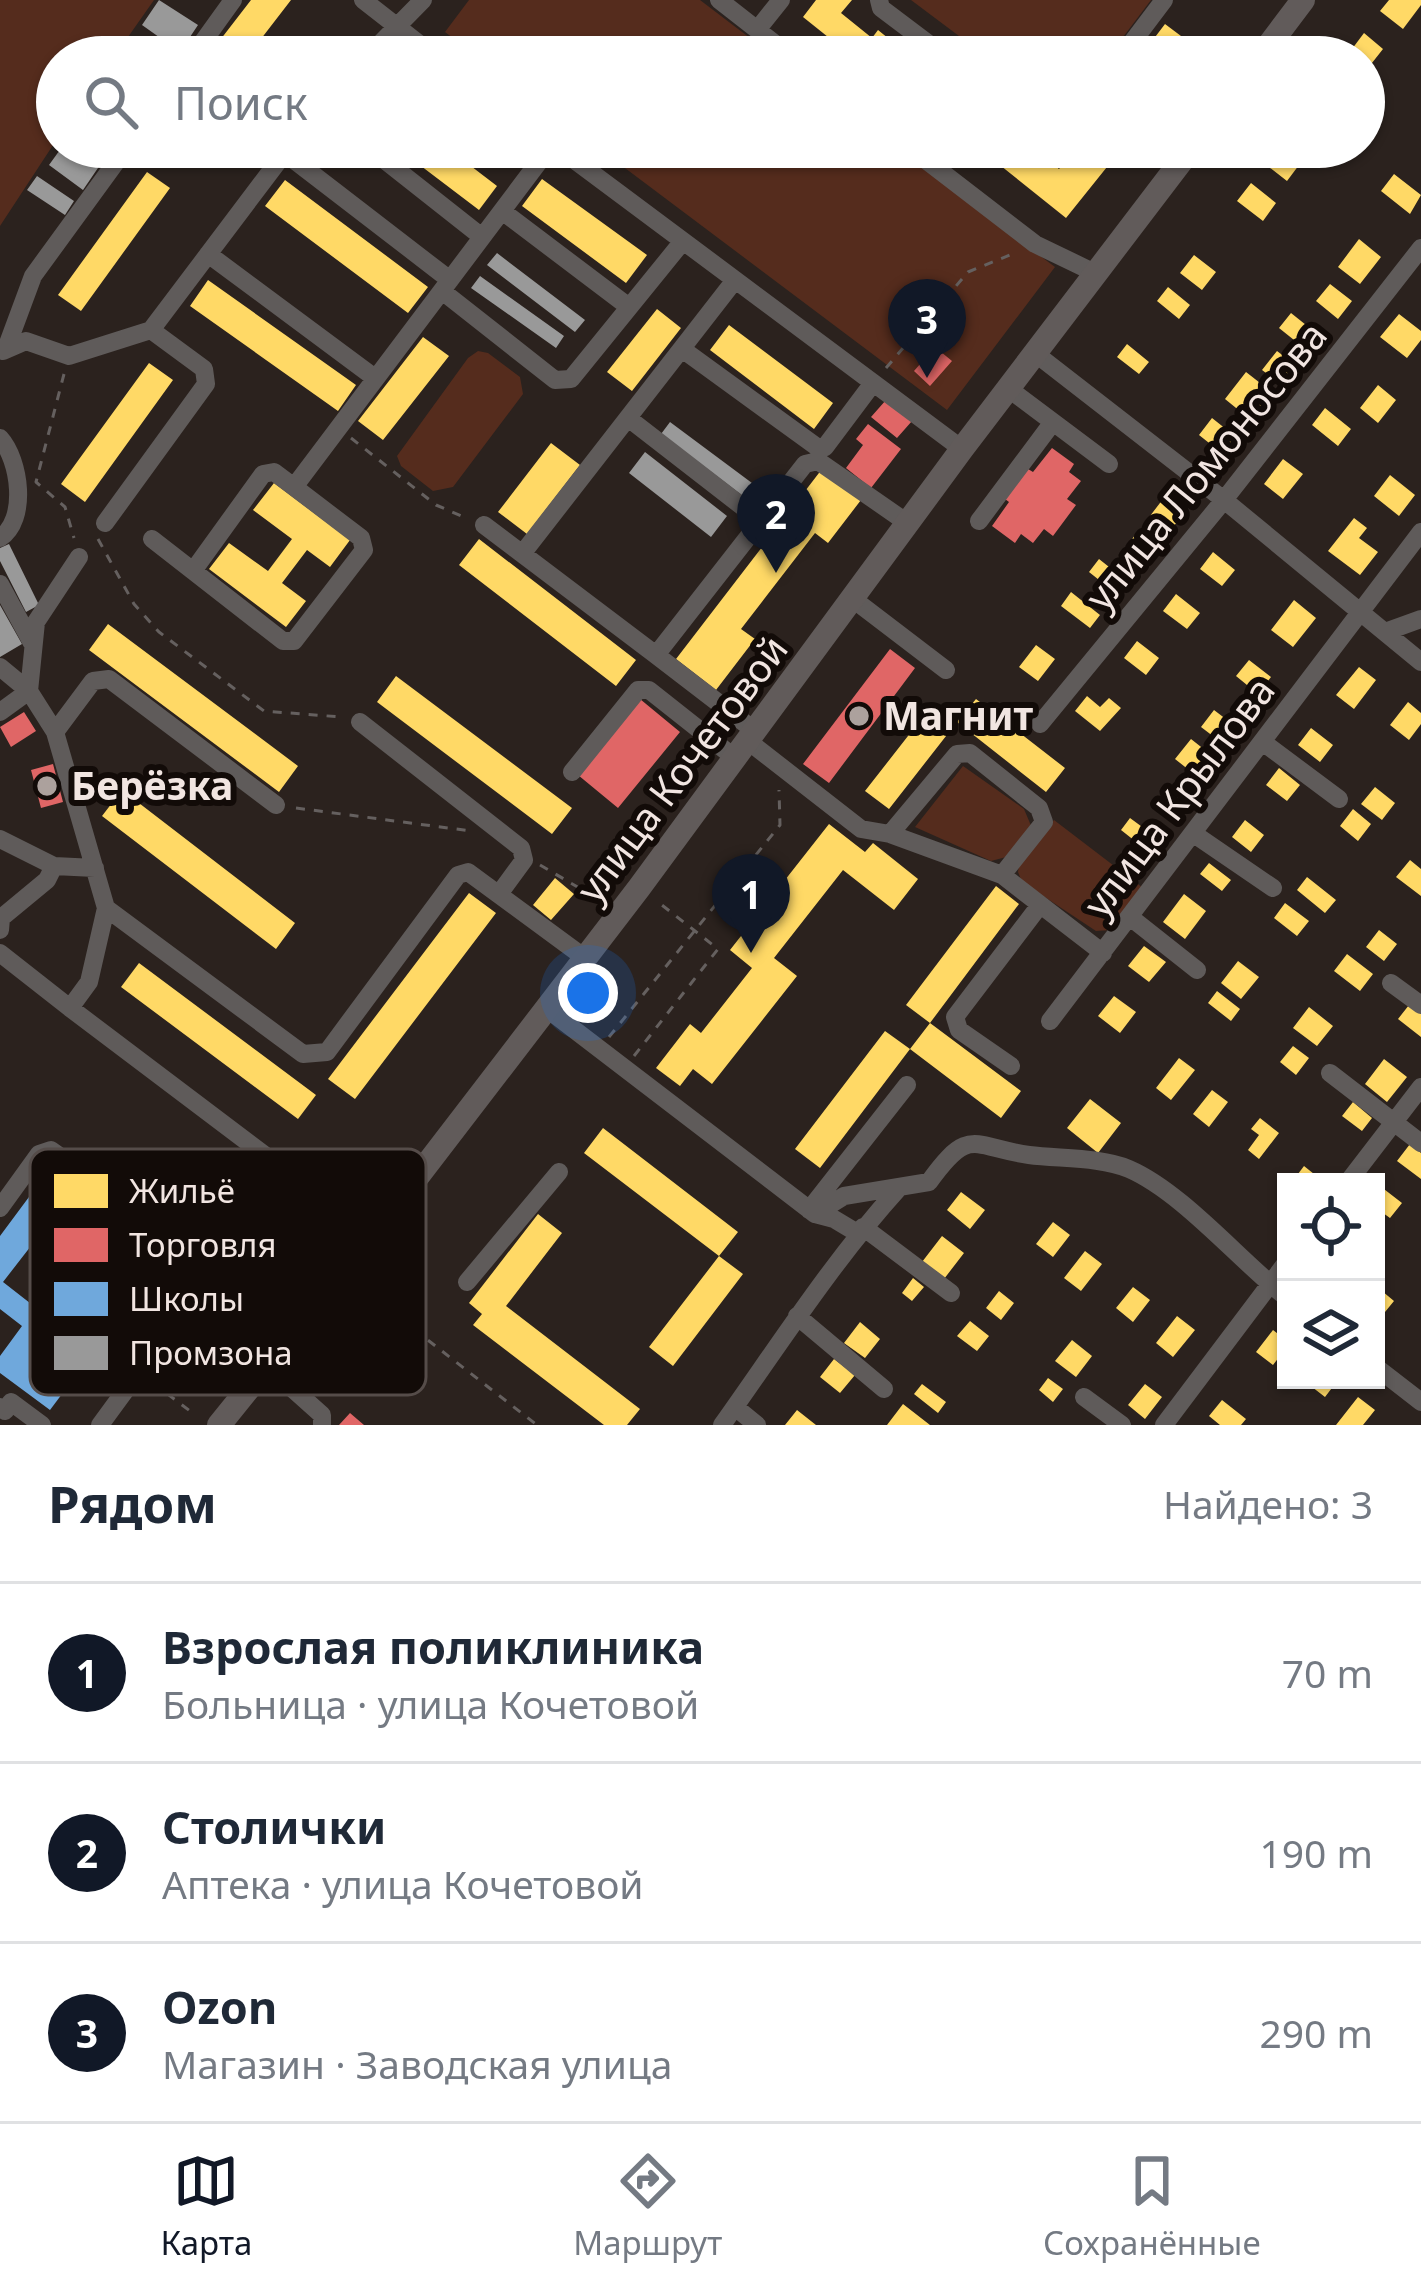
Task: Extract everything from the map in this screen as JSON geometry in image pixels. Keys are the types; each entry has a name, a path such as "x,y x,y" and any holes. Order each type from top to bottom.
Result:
{"main road":[{"path":"1276,36 1303,0"},
{"name":"улица Кочетовой","path":"426,1165 1176,168"},
{"name":"улица Кочетовой","path":"219,1425 242,1395"}],"street":[{"path":"207,36 233,0"},
{"path":"363,0 408,36"},
{"path":"387,36 423,0"},
{"path":"718,0 765,36"},
{"path":"757,30 781,0"},
{"path":"879,0 881,8 918,36"},
{"path":"1137,36 1164,0"},
{"path":"4,350 33,276 112,168"},
{"path":"4,350 26,341 69,356 151,330 273,168"},
{"path":"308,168 555,380 571,379 683,241"},
{"path":"395,168 482,237"},
{"path":"294,487 537,168"},
{"path":"583,168 962,449"},
{"path":"936,168 1035,244 1095,274"},
{"path":"502,211 629,307"},
{"name":"улица Ломоносова","path":"1040,724 1224,500 1421,248"},
{"path":"208,254 376,378"},
{"path":"522,554 735,280"},
{"path":"105,523 206,384 204,369 151,330"},
{"path":"682,349 817,447 825,447 873,383"},
{"path":"1036,354 1421,662"},
{"path":"1009,389 1109,464"},
{"path":"628,418 761,521"},
{"path":"979,520 1053,422"},
{"path":"0,438 13,456 10,477 18,516 8,534 0,538"},
{"path":"656,656 805,464 818,461 909,524"},
{"path":"152,539 193,571 283,641 294,641 364,550 361,538 274,472 263,474 193,571"},
{"path":"484,525 656,656 746,743"},
{"name":"улица Крылова","path":"1050,1022 1421,532"},
{"path":"29,691 36,622 79,557"},
{"path":"0,584 32,643"},
{"path":"853,599 946,670"},
{"path":"1385,632 1421,619"},
{"path":"0,667 29,691 56,732 106,908 89,982 70,1008"},
{"path":"56,732 93,681 109,679 276,805"},
{"path":"572,772 638,691 649,690 746,743 861,829 890,834 1002,875 1102,953"},
{"path":"0,712 29,691"},
{"path":"360,722 520,848 524,860 499,894"},
{"path":"1264,743 1340,799"},
{"path":"890,834 957,754 970,753 1040,808 1044,822 1002,875"},
{"path":"1194,834 1273,888"},
{"path":"0,839 54,866 94,868"},
{"path":"0,930 2,918 47,880 54,866"},
{"path":"106,908 303,1054 327,1052 458,875 468,872 585,958"},
{"path":"1011,1066 959,1030 955,1017 1040,905"},
{"path":"1130,917 1197,970"},
{"path":"0,953 257,1149"},
{"path":"1391,983 1421,1005"},
{"path":"546,1008 812,1212 861,1230 951,1293"},
{"path":"1330,1072 1421,1143"},
{"path":"812,1212 907,1085"},
{"path":"1355,1173 1421,1087"},
{"path":"812,1212 844,1196 928,1182 949,1154 969,1143 992,1144 1022,1154 1126,1167 1158,1186 1277,1289"},
{"path":"0,1208 30,1166"},
{"path":"467,1282 559,1172"},
{"path":"722,1425 861,1230 898,1189"},
{"path":"1164,1425 1277,1291"},
{"path":"797,1316 884,1389"},
{"path":"1385,1374 1421,1402"},
{"path":"100,1425 122,1395"},
{"path":"300,1395 322,1415 322,1425"},
{"path":"1084,1396 1122,1425"},
{"path":"0,1407 5,1411 11,1402 42,1425"},
{"path":"735,1407 757,1425"}],"path":[{"path":"873,383 968,272 1035,244"},
{"path":"36,482 69,356"},
{"path":"338,428 436,505 484,525"},
{"path":"10,477 36,482 65,507 79,557"},
{"path":"79,557 95,535 134,604 159,632 264,711 333,715 360,722"},
{"path":"599,1048 780,826 778,792 790,773"},
{"path":"276,805 470,831 490,824"},
{"path":"523,855 593,896"},
{"path":"624,1068 718,949 656,901"},
{"path":"426,1338 537,1425"},
{"path":"168,1395 190,1412"}],"shaded area":[{"path":"0,0 154,0 129,36 36,36 38,168 0,226"},
{"path":"469,0 700,0 747,36 450,36 445,32"},
{"path":"911,0 1151,0 1124,36 959,36"},
{"path":"625,168 923,168 1055,267 947,410"},
{"path":"478,351 520,377 523,394 453,487 433,491 401,466 397,456 468,358"},
{"path":"963,766 1024,809 1032,828 1010,856 991,861 915,827"},
{"path":"1054,820 1143,888 1112,930 1096,931 1022,882 1019,864"}],"building: Жильё":[{"path":"251,0 291,0 263,36 223,36"},
{"path":"816,0 852,0 841,13 870,36 827,36 803,17"},
{"path":"1389,0 1421,0 1421,5 1403,29 1380,11"},
{"path":"1165,24 1181,36 1156,36"},
{"path":"424,168 473,168 497,186 479,210"},
{"path":"1004,168 1106,168 1066,218"},
{"path":"1270,168 1297,168 1287,181"},
{"path":"147,172 170,188 81,311 58,295"},
{"path":"1394,174 1421,195 1410,214 1381,191"},
{"path":"542,179 647,255 626,283 522,206"},
{"path":"285,180 428,287 408,313 265,206"},
{"path":"1251,183 1276,203 1263,221 1237,201"},
{"path":"1359,239 1381,257 1360,284 1338,267"},
{"path":"1194,255 1216,272 1202,290 1180,273"},
{"path":"208,280 356,385 338,411 190,306"},
{"path":"1330,284 1352,301 1338,319 1316,301"},
{"path":"1168,287 1190,305 1179,319 1157,301"},
{"path":"657,309 681,328 632,391 607,372"},
{"path":"1291,313 1321,337 1309,352 1279,328"},
{"path":"1399,314 1421,331 1421,340 1407,358 1380,337"},
{"path":"729,325 833,403 814,429 710,350"},
{"path":"423,337 449,356 383,440 358,421"},
{"path":"1127,344 1149,362 1139,374 1117,357"},
{"path":"1277,351 1298,367 1283,386 1262,370"},
{"path":"149,363 173,380 85,502 61,484"},
{"path":"1246,372 1278,397 1257,425 1225,399"},
{"path":"1378,385 1396,400 1378,423 1360,408"},
{"path":"1325,408 1351,429 1338,446 1312,425"},
{"path":"1212,418 1241,441 1228,458 1199,435"},
{"path":"551,443 580,465 527,534 498,512"},
{"path":"1283,459 1303,474 1283,499 1264,484"},
{"path":"822,469 861,500 828,543 815,533 741,629 755,639 716,690 676,659"},
{"path":"1390,475 1415,495 1399,516 1374,496"},
{"path":"274,483 350,540 330,567 307,550 282,583 306,601 286,627 209,569 229,543 268,571 292,539 253,510"},
{"path":"1163,499 1183,514 1170,531 1150,516"},
{"path":"1354,518 1367,528 1359,538 1378,552 1360,575 1328,551"},
{"path":"1139,530 1156,543 1143,560 1126,547"},
{"path":"479,539 636,660 616,686 459,565"},
{"path":"1213,552 1235,570 1222,586 1200,569"},
{"path":"1099,559 1128,582 1118,595 1089,572"},
{"path":"1071,592 1100,615 1090,628 1061,606"},
{"path":"1176,594 1200,613 1187,629 1163,611"},
{"path":"1294,600 1316,618 1293,647 1271,630"},
{"path":"108,624 298,766 279,792 89,650"},
{"path":"1137,641 1159,658 1146,675 1124,658"},
{"path":"1036,645 1055,659 1038,681 1019,667"},
{"path":"1249,660 1271,677 1258,694 1236,676"},
{"path":"1359,667 1376,680 1354,709 1336,695"},
{"path":"396,676 572,808 552,834 377,702"},
{"path":"1087,696 1100,707 1109,698 1121,708 1100,731 1075,711"},
{"path":"976,699 1065,768 1046,792 957,722"},
{"path":"1408,702 1421,713 1421,724 1409,740 1390,725"},
{"path":"933,704 957,722 889,809 865,791"},
{"path":"1214,710 1235,726 1222,743 1201,727"},
{"path":"1311,728 1333,745 1320,762 1298,745"},
{"path":"1191,739 1210,754 1194,774 1175,759"},
{"path":"1279,768 1300,785 1287,801 1266,785"},
{"path":"1375,787 1395,803 1382,820 1361,804"},
{"path":"122,790 295,923 276,949 102,816"},
{"path":"1353,809 1371,824 1358,841 1340,826"},
{"path":"1130,818 1149,832 1140,845 1121,830"},
{"path":"1245,820 1264,835 1251,852 1232,837"},
{"path":"829,824 865,852 873,843 918,879 894,910 843,870 774,958 797,976 712,1084 693,1069 680,1086 656,1068 690,1024 701,1033 752,968 730,950"},
{"path":"1410,860 1421,869 1421,896 1396,877"},
{"path":"1209,863 1231,880 1222,891 1200,874"},
{"path":"1307,877 1336,900 1325,913 1297,890"},
{"path":"555,878 574,894 551,920 533,905"},
{"path":"996,886 1019,904 930,1023 906,1005"},
{"path":"469,893 496,913 355,1099 328,1079"},
{"path":"1184,894 1206,911 1185,939 1163,922"},
{"path":"1285,903 1309,921 1297,936 1274,918"},
{"path":"1379,930 1397,944 1384,961 1366,947"},
{"path":"1144,946 1166,962 1149,982 1128,966"},
{"path":"1347,954 1373,974 1360,991 1334,971"},
{"path":"1238,961 1259,977 1241,999 1221,983"},
{"path":"139,963 316,1095 298,1119 121,987"},
{"path":"1217,991 1240,1009 1231,1021 1208,1003"},
{"path":"1114,996 1136,1012 1120,1033 1098,1016"},
{"path":"1409,1005 1421,1014 1421,1037 1398,1019"},
{"path":"1309,1007 1333,1026 1317,1046 1293,1028"},
{"path":"930,1023 1021,1091 1001,1118 910,1049"},
{"path":"885,1031 910,1049 820,1168 795,1149"},
{"path":"1293,1046 1309,1058 1296,1075 1280,1062"},
{"path":"1179,1058 1195,1070 1171,1100 1156,1088"},
{"path":"1384,1059 1407,1077 1387,1102 1365,1084"},
{"path":"1212,1090 1228,1102 1209,1127 1193,1114"},
{"path":"1090,1099 1121,1123 1098,1153 1067,1128"},
{"path":"1353,1102 1372,1118 1362,1131 1342,1116"},
{"path":"1260,1118 1279,1133 1259,1159 1248,1150 1259,1135 1251,1129"},
{"path":"603,1128 738,1232 719,1256 584,1153"},
{"path":"1410,1144 1421,1153 1421,1179 1397,1161"},
{"path":"1385,1190 1402,1203 1390,1218 1385,1214"},
{"path":"961,1192 985,1210 970,1229 947,1210"},
{"path":"538,1214 562,1233 506,1306 640,1409 627,1425 604,1425 473,1325 482,1314 469,1303"},
{"path":"1053,1222 1070,1235 1053,1257 1036,1244"},
{"path":"942,1236 964,1253 944,1279 922,1262"},
{"path":"1085,1251 1102,1264 1081,1291 1064,1278"},
{"path":"719,1256 743,1274 673,1366 649,1347"},
{"path":"913,1278 924,1287 912,1301 902,1293"},
{"path":"1133,1287 1150,1300 1133,1322 1116,1308"},
{"path":"999,1291 1014,1303 1001,1320 986,1308"},
{"path":"1177,1316 1195,1330 1173,1357 1156,1343"},
{"path":"970,1321 989,1336 977,1351 957,1336"},
{"path":"860,1322 880,1339 865,1358 844,1343"},
{"path":"1273,1330 1277,1333 1273,1365 1256,1352"},
{"path":"1072,1340 1092,1356 1076,1377 1055,1361"},
{"path":"834,1359 855,1375 840,1393 820,1377"},
{"path":"1048,1378 1063,1389 1053,1402 1039,1390"},
{"path":"922,1384 946,1402 938,1413 914,1394"},
{"path":"1145,1384 1162,1397 1145,1419 1128,1405"},
{"path":"1358,1397 1375,1410 1363,1425 1336,1425"},
{"path":"1222,1400 1246,1419 1241,1425 1220,1425 1209,1416"},
{"path":"903,1404 930,1425 887,1425"},
{"path":"797,1410 816,1425 785,1425"}],"building: Торговля":[{"path":"935,347 952,361 930,386 914,371"},
{"path":"886,400 912,421 897,438 871,417"},
{"path":"868,424 901,449 871,488 846,468 863,445 856,439"},
{"path":"1052,448 1074,464 1069,472 1081,481 1067,499 1076,505 1053,536 1044,529 1033,543 1021,534 1015,543 992,526 1028,469 1033,472"},
{"name":"Магнит","path":"890,649 915,668 829,783 803,764"},
{"path":"640,699 680,732 618,808 578,775"},
{"path":"24,712 36,731 11,747 0,727"},
{"name":"Берёзка","path":"53,764 63,802 41,808 31,770"},
{"path":"350,1413 364,1425 339,1425"}],"building: Школы":[{"path":"30,1196 30,1247 3,1282 30,1303 30,1395 61,1395 50,1410 0,1373 0,1356 22,1326 0,1309 0,1236"}],"building: Промзона":[{"path":"159,0 198,25 191,36 157,36 142,25"},
{"path":"53,168 98,168 83,190"},
{"path":"37,176 74,201 65,215 27,190"},
{"path":"497,253 585,320 575,332 487,265"},
{"path":"480,276 564,336 556,348 471,288"},
{"path":"670,422 756,486 747,499 661,434"},
{"path":"645,452 727,516 711,537 629,473"},
{"path":"9,544 39,605 26,612 0,561 0,548"},
{"path":"0,605 22,644 0,657"}],"place":[{"name":"Ozon","path":"927,378"},
{"name":"Столички","path":"776,573"},
{"name":"Магнит","path":"859,716"},
{"name":"Берёзка","path":"47,786"},
{"name":"Взрослая поликлиника","path":"751,953"}]}
